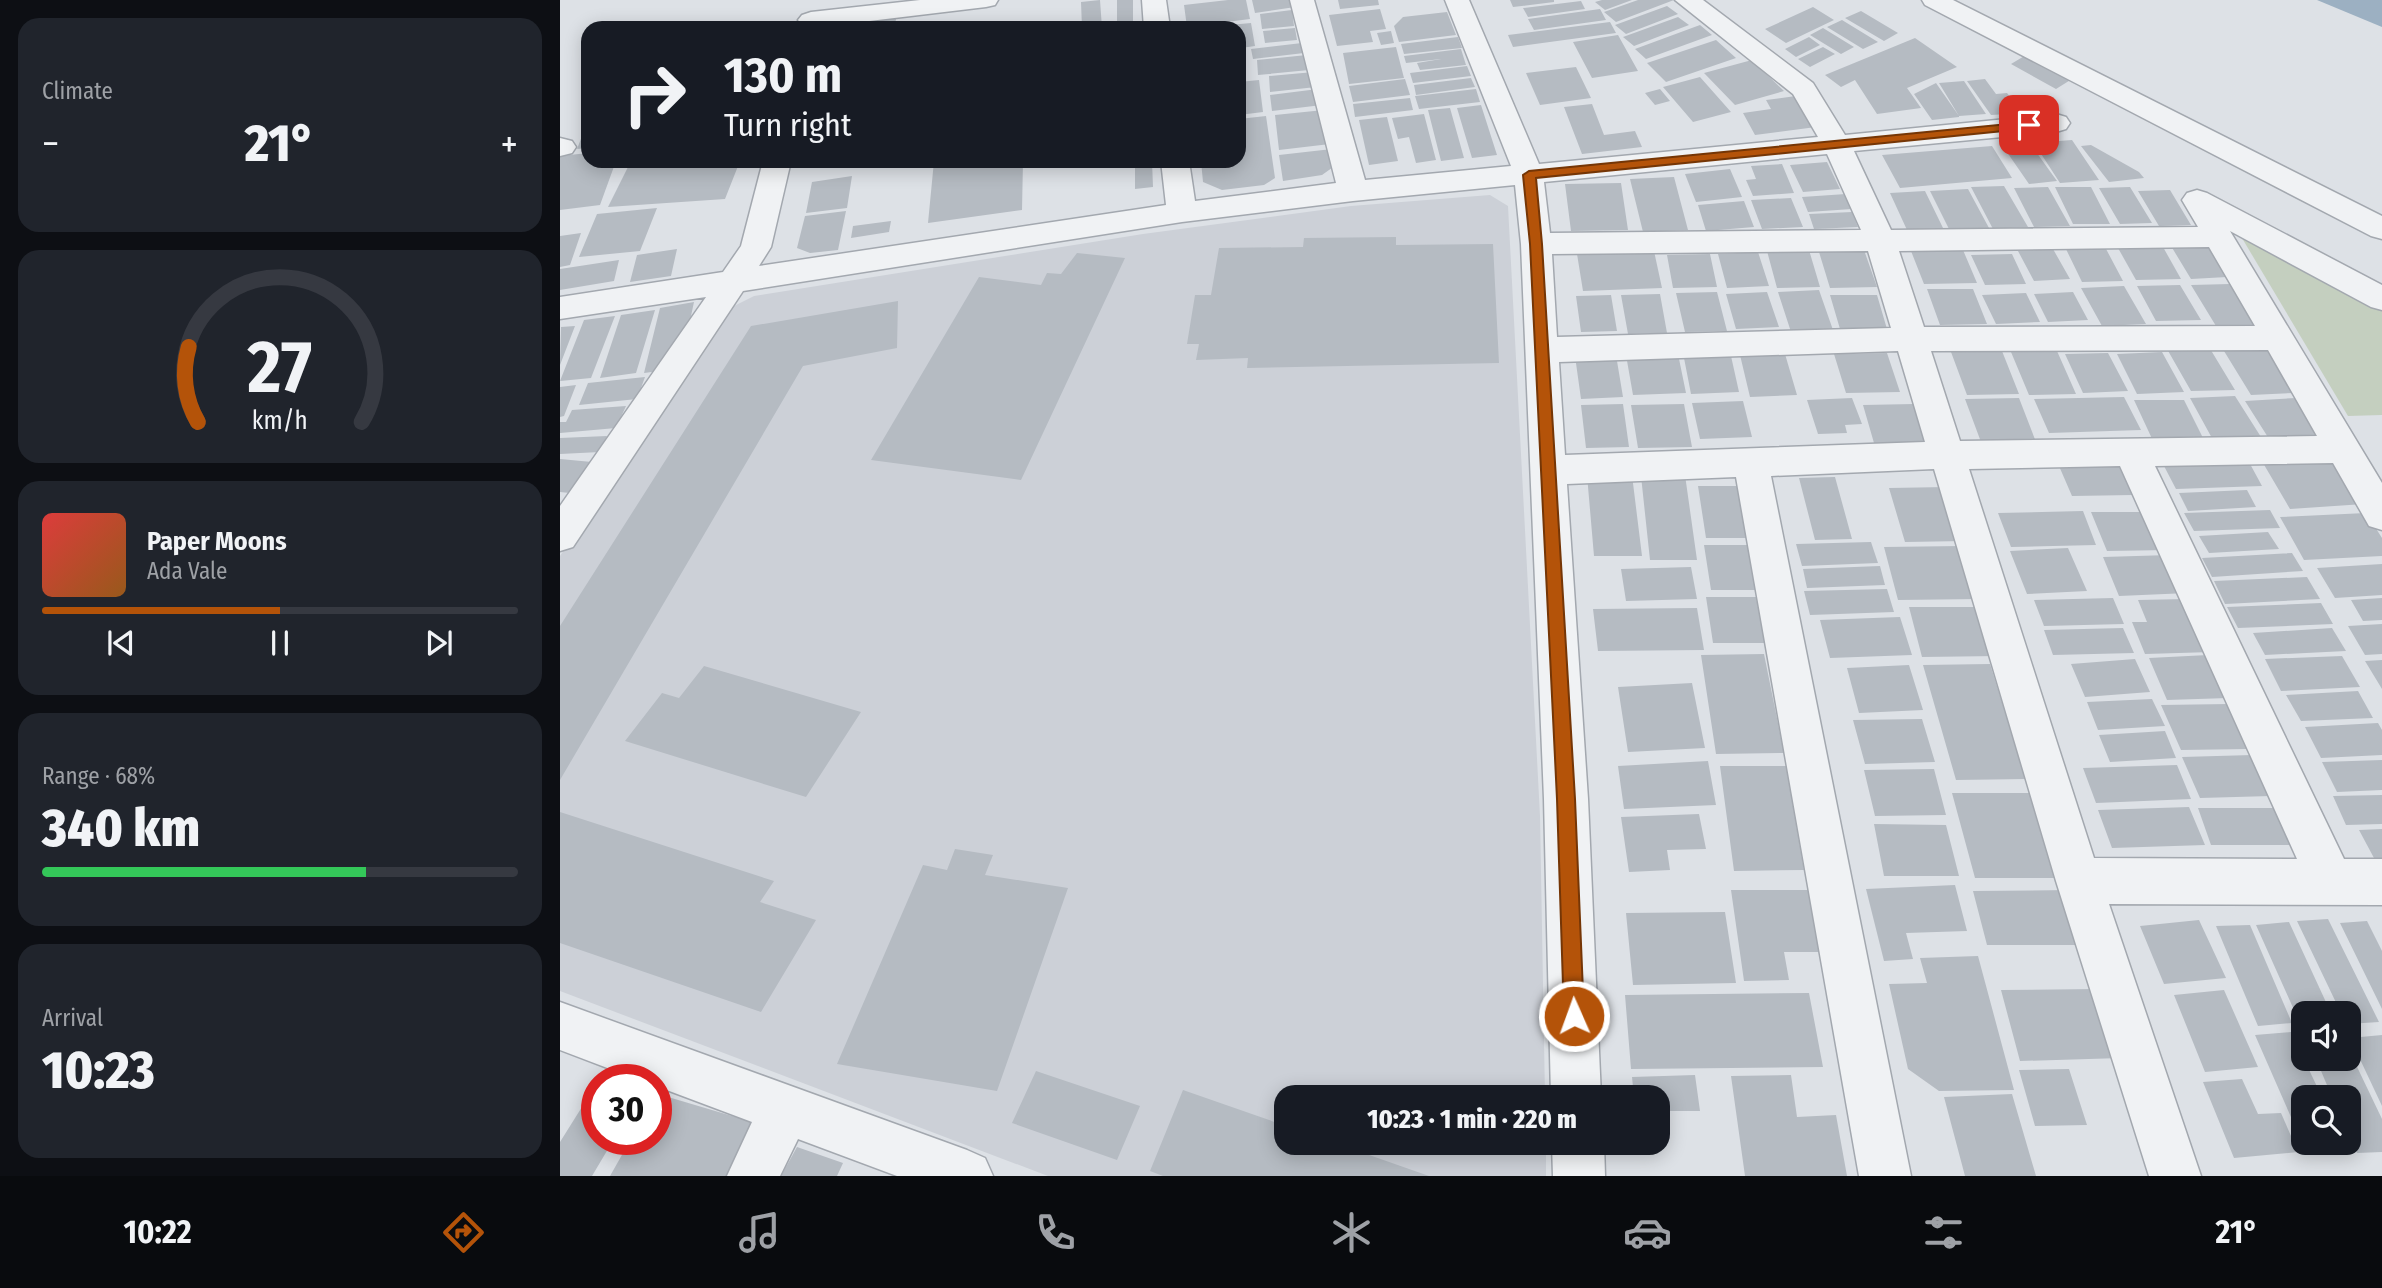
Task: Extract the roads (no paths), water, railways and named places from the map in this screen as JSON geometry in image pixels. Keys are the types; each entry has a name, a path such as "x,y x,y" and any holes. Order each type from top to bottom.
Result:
{"street":[{"path":"812,16 986,0"},
{"path":"1154,0 1156,21"},
{"path":"1302,0 1353,191"},
{"path":"1457,0 1529,175 1536,244 1566,799 1576,1085"},
{"path":"1687,0 1803,89 1836,143 1881,242 2079,881 2175,1176"},
{"path":"1934,0 2382,229"},
{"path":"560,308 1182,212 1353,191 2056,123"},
{"path":"560,536 756,247 775,168"},
{"path":"1176,168 1182,212"},
{"path":"2382,299 2197,200 2382,515"},
{"path":"1536,244 2219,237"},
{"path":"1541,349 1911,339 2278,338"},
{"path":"1548,470 1947,455 2343,449"},
{"path":"2131,452 2331,882"},
{"path":"1751,463 1885,1176"},
{"path":"2079,881 2382,882"},
{"path":"560,1026 967,1176"},
{"path":"753,1176 785,1110"},
{"path":"1578,1155 1579,1176"}],"water":[{"path":"2317,0 2382,0 2382,27"}]}
